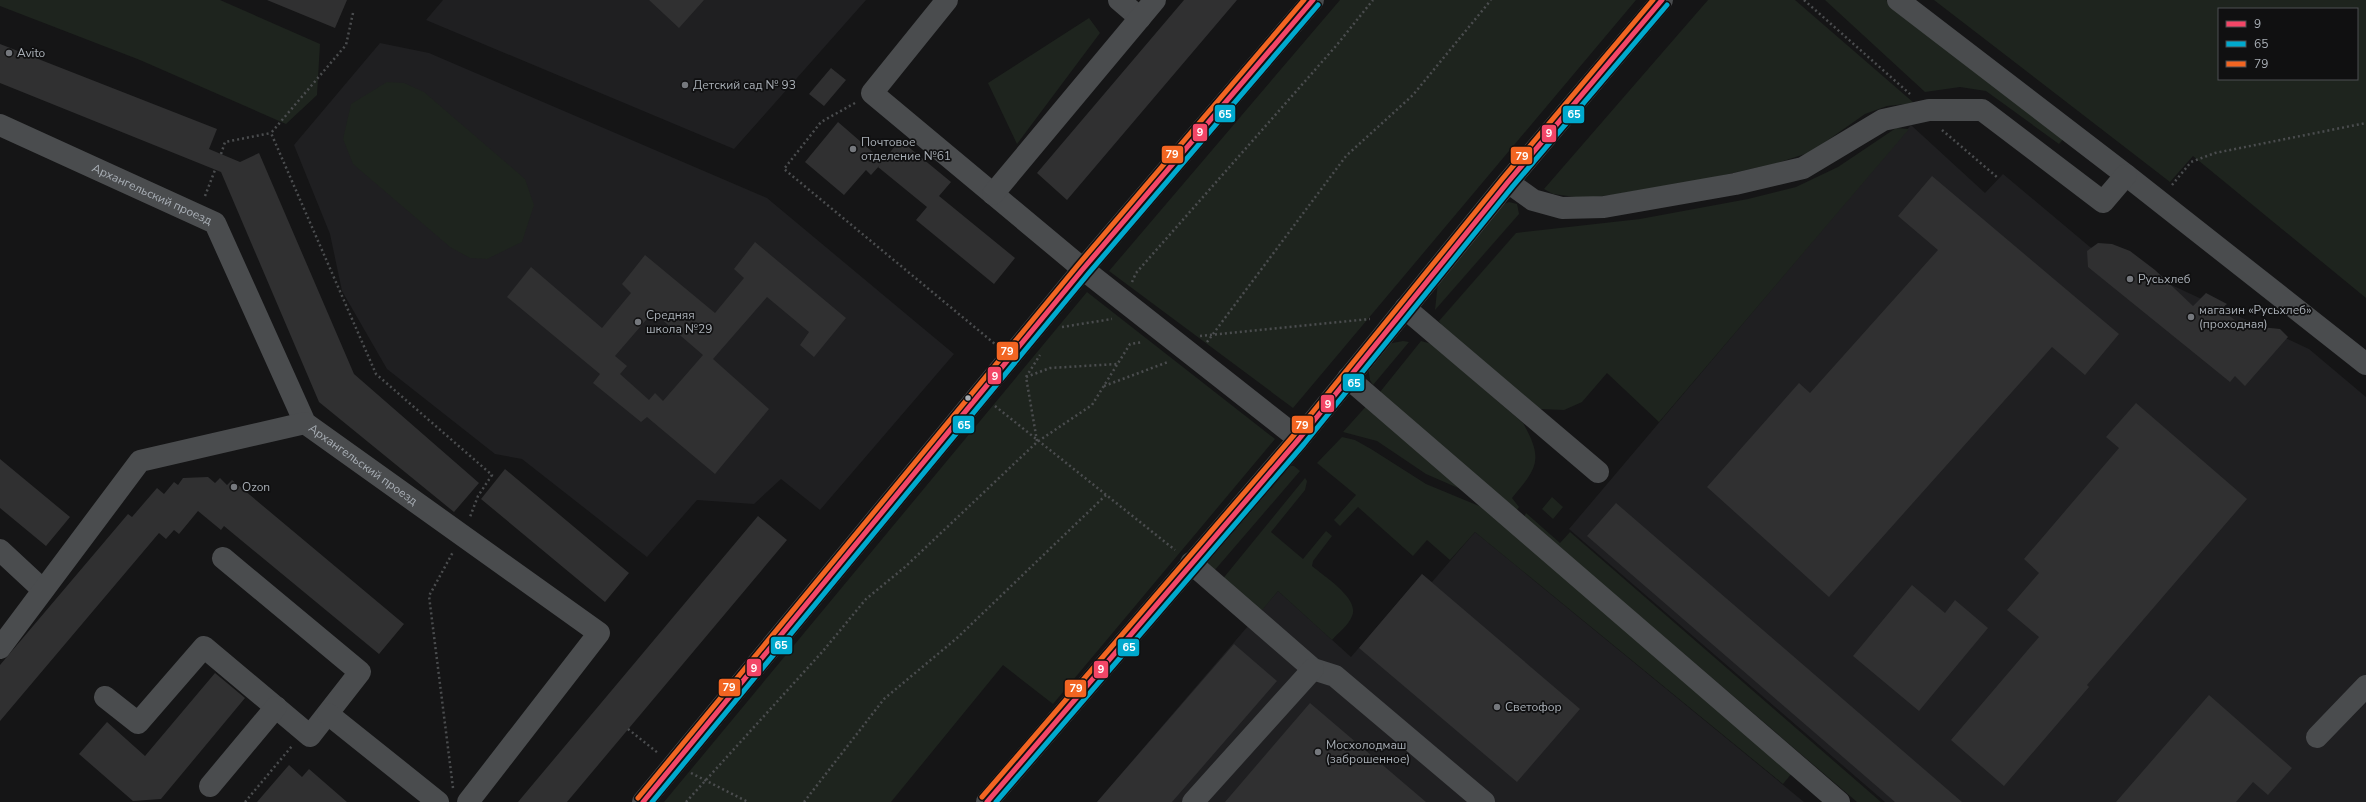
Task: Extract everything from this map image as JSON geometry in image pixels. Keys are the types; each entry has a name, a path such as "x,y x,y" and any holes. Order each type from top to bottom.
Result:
{"street":[{"path":"947,0 872,93 1083,269 1299,439"},
{"path":"1119,0 1140,18"},
{"path":"993,194 1155,0"},
{"path":"643,802 1083,269 1313,0"},
{"path":"987,802 1299,439 1508,182 1662,0"},
{"path":"1898,0 2126,175 2366,364"},
{"path":"1508,182 1533,200 1562,208 1604,207 1735,184 1803,168 1883,120 1929,110 1982,110 2103,202 2126,175"},
{"name":"Архангельский проезд","path":"0,125 215,223 306,423 599,633 453,799"},
{"path":"1402,312 1598,472"},
{"path":"1348,378 1839,802"},
{"path":"0,648 140,461 306,423"},
{"path":"0,550 43,590"},
{"path":"105,696 138,723 204,647 310,736 360,672 223,558"},
{"path":"1191,563 1313,669 1335,676 1484,802"},
{"path":"1193,802 1313,669"},
{"path":"2317,737 2366,686"},
{"path":"210,786 276,708"},
{"path":"328,714 453,799"}],"path":[{"path":"1058,327 1120,318 1136,273 1336,46 1373,0"},
{"path":"1104,386 1201,349 1346,156 1413,95 1491,0"},
{"path":"1804,0 1929,110 1939,128 1998,178"},
{"path":"221,154 225,142 270,133 346,45 353,13"},
{"path":"872,93 821,122 784,169 998,346"},
{"path":"2159,202 2191,162 2209,155 2366,123"},
{"path":"270,133 376,374 492,475 478,496 462,535 429,596 453,799"},
{"path":"198,215 215,170"},
{"path":"686,802 823,651 866,599 905,567 1037,442 1092,405 1130,344 1402,312"},
{"path":"1037,442 1026,377 1042,352"},
{"path":"1026,377 1050,368 1117,364"},
{"path":"980,394 1037,442 1107,494 1191,563"},
{"path":"804,802 884,699 956,638 1107,494"},
{"path":"245,802 304,731"}],"shaded area":[{"path":"0,0 220,0 320,44 317,95 286,124 140,60 0,6"},
{"name":"Детский сад № 93","path":"443,0 866,0 734,149 426,20"},
{"path":"1340,0 1636,0 1293,408 1109,271"},
{"path":"1708,0 1795,0 1914,103 1887,106 1865,114 1811,152 1777,163 1711,178 1612,195 1582,198 1553,194 1544,189"},
{"path":"1825,0 1886,0 2066,136 2059,144 1986,91 1960,87 1925,92"},
{"path":"1934,0 2366,0 2366,298 2193,156 2170,182"},
{"path":"1089,18 1100,33 1017,144 988,83"},
{"name":"Средняя школа №29","path":"380,43 429,53 767,198 954,354 820,510 781,479 754,504 697,500 647,557 522,459 495,454 387,369 342,291 330,234 294,145"},
{"path":"387,82 404,83 424,92 525,179 534,205 522,242 487,259 470,258 450,247 353,164 343,139 351,104"},
{"name":"Русьхлеб","path":"1911,125 1985,193 2003,174 2090,247 2309,349 2366,397 2366,802 1885,802 1569,529"},
{"path":"1896,128 1909,129 1659,422 1607,373 1582,402 1564,410 1540,409 1445,331 1439,321 1516,233 1640,219 1748,199 1796,187 1838,167"},
{"path":"1509,202 1517,204 1519,214 1435,310 1438,282 1493,208"},
{"path":"1087,292 1275,439 1053,704 1003,665 891,802 664,802"},
{"path":"1403,341 1409,342 1373,385 1370,380 1368,366 1387,344"},
{"path":"1421,341 1432,344 1523,423 1534,446 1535,463 1527,479 1512,498 1519,507 1516,511 1380,392"},
{"path":"1369,403 1472,494 1426,474 1377,441 1343,432"},
{"path":"1342,437 1355,440 1426,484 1496,513 1792,773 1783,784 1475,532 1450,560 1427,540 1413,556 1358,507 1340,526 1334,520 1356,495 1317,463"},
{"path":"1286,465 1294,466 1300,471 1214,571 1200,560"},
{"path":"1305,478 1307,481 1305,490 1271,532 1303,559 1326,531 1332,536 1313,561 1312,566 1340,589 1351,603 1353,609 1352,616 1348,623 1332,640 1278,591 1258,615 1221,581"},
{"path":"1552,497 1563,507 1553,519 1542,509"},
{"path":"1526,513 1560,543 1570,532 1881,802 1857,802 1524,517"},
{"path":"1475,532 1804,802 1097,802 1278,591 1351,657 1422,574 1432,582"}],"building":[{"path":"267,0 347,0 335,28"},
{"path":"649,0 704,0 679,28"},
{"path":"1184,0 1237,0 1067,200 1037,173"},
{"path":"0,44 217,129 209,149 240,162 259,153 354,374 479,483 454,512 319,402 221,172 0,83"},
{"path":"831,68 846,80 824,106 809,94"},
{"path":"838,122 883,161 900,140 951,182 939,196 1015,258 994,284 916,220 927,207 878,167 871,175 866,170 844,195 805,162"},
{"path":"1932,176 2119,334 2085,375 2052,347 1829,597 1707,487 1799,383 1810,393 1938,250 1898,216"},
{"path":"755,242 846,318 814,357 800,345 809,332 767,297 713,359 769,409 715,474 647,417 641,422 593,383 600,374 507,297 531,267 602,328 631,293 622,284 645,255 715,313 744,278 734,269","holes":["653,312 703,355 663,401 655,393 649,400 620,374 627,366 615,356"]},
{"name":"магазин «Русьхлеб» (проходная)","path":"2098,243 2112,244 2130,251 2155,270 2193,306 2206,293 2227,304 2221,309 2241,325 2280,329 2288,337 2245,386 2235,376 2230,382 2088,267 2087,251"},
{"path":"2136,403 2247,499 2087,685 2089,687 2004,786 1951,740 2039,637 2007,610 2039,573 2024,559 2119,448 2106,437"},
{"path":"0,459 70,517 46,546 0,508"},
{"path":"505,469 629,573 605,602 481,499"},
{"path":"208,477 215,483 220,478 227,485 232,480 404,624 379,654 224,526 221,530 198,511 179,534 174,530 166,539 159,533 0,721 0,665 128,514 132,517 157,488 164,494 174,482 178,485 183,478"},
{"path":"1616,503 1962,802 1895,802 1587,536"},
{"path":"758,516 787,540 567,802 518,802"},
{"path":"1422,574 1580,709 1517,782 1359,648"},
{"path":"1912,585 1945,613 1955,600 1988,628 1919,711 1853,656"},
{"path":"1234,644 1277,681 1172,802 1097,802"},
{"path":"215,673 245,698 161,799 133,801 79,754 107,722 145,756"},
{"path":"2209,695 2292,768 2268,795 2253,782 2236,802 2116,802"},
{"name":"Мосхолодмаш (заброшенное)","path":"1310,703 1426,802 1225,802"},
{"path":"289,765 302,777 309,769 347,802 257,802"}],"transit line":[{"name":"79","path":"638,798 1078,265 1304,0"},
{"name":"9","path":"643,802 1083,269 1313,0"},
{"name":"79","path":"982,797 1294,435 1503,178 1653,0"},
{"name":"9","path":"987,802 1299,439 1508,182 1662,0"},
{"name":"65","path":"652,802 1088,274 1318,5"},
{"name":"65","path":"996,802 1304,444 1513,186 1667,5"}],"place":[{"name":"Avito","path":"9,53"},
{"name":"Детский сад № 93","path":"685,85"},
{"name":"Почтовое отделение №61","path":"853,149"},
{"name":"Русьхлеб","path":"2130,279"},
{"name":"магазин «Русьхлеб» (проходная)","path":"2191,317"},
{"name":"Средняя школа №29","path":"638,322"},
{"name":"Ozon","path":"234,487"},
{"name":"Светофор","path":"1497,707"},
{"name":"Мосхолодмаш (заброшенное)","path":"1318,752"}]}
